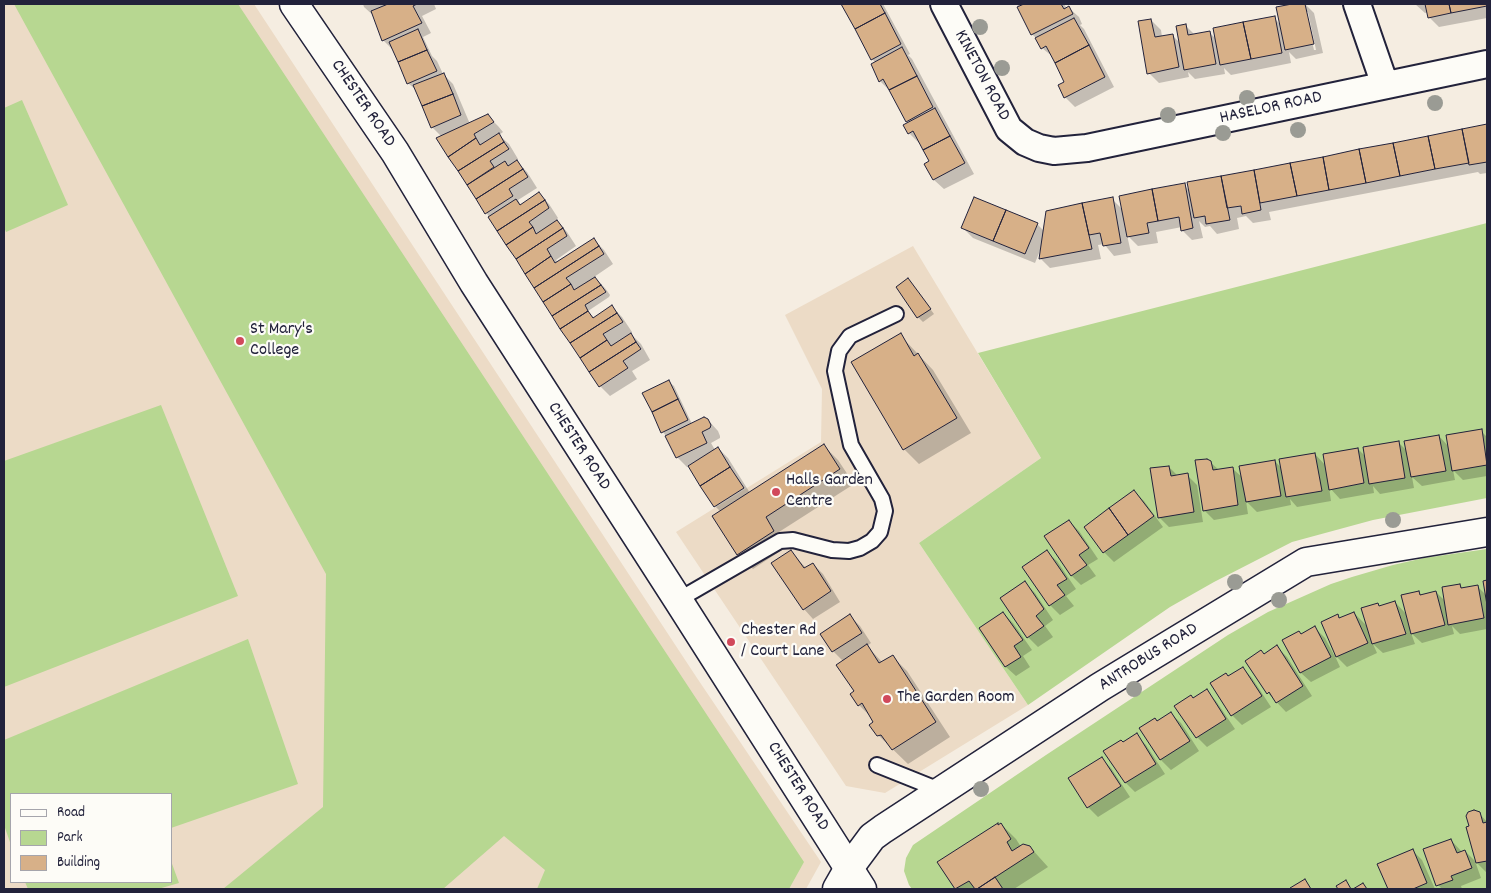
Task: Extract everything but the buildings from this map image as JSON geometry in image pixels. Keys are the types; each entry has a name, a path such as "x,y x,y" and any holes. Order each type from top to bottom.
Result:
{"main road":[{"name":"CHESTER ROAD","path":"294,4 395,152 474,284 678,600 849,882"},
{"name":"ANTROBUS ROAD","path":"849,882 872,837 1100,688 1306,562 1487,532"}],"street":[{"name":"KINETON ROAD","path":"944,4 1009,129 1025,142 1054,151"},
{"path":"1357,4 1385,84"},
{"name":"HASELOR ROAD","path":"1054,151 1087,148 1487,64"}],"lane":[{"path":"678,600 780,540 793,540 832,550 849,551 860,548 872,541 880,532 885,511 882,499 851,445 835,371 839,351 850,336 896,314"},
{"path":"878,765 942,791"}],"shaded area":[{"name":"St Mary's College","path":"4,4 254,4 697,678 821,862 806,889 4,889"},
{"name":"Halls Garden Centre","path":"913,246 1041,458 919,543 1028,705 885,793 846,786 676,532 821,442 822,389 785,315"}],"green space":[{"path":"14,4 238,4 804,862 789,889 537,889 545,870 504,836 443,889 223,889 323,807 326,574"},
{"path":"22,100 68,205 6,232 4,227 4,108"},
{"path":"1487,223 1487,498 1373,520 1292,542 1170,607 1028,705 919,543 1041,458 978,353"},
{"path":"161,405 238,596 4,687 4,461"},
{"path":"1487,549 1487,889 912,889 909,885 904,871 906,858 913,845 1228,635 1268,612 1331,584 1352,577 1424,558"},
{"path":"248,639 298,784 172,828 172,793 10,793 10,842 4,825 4,740"},
{"path":"172,864 179,883 158,889 28,889 25,883 172,883"}],"place":[{"name":"St Mary's College","path":"240,341"},
{"name":"Halls Garden Centre","path":"776,492"},
{"name":"Chester Rd / Court Lane","path":"731,642"},
{"name":"The Garden Room","path":"887,699"}]}
